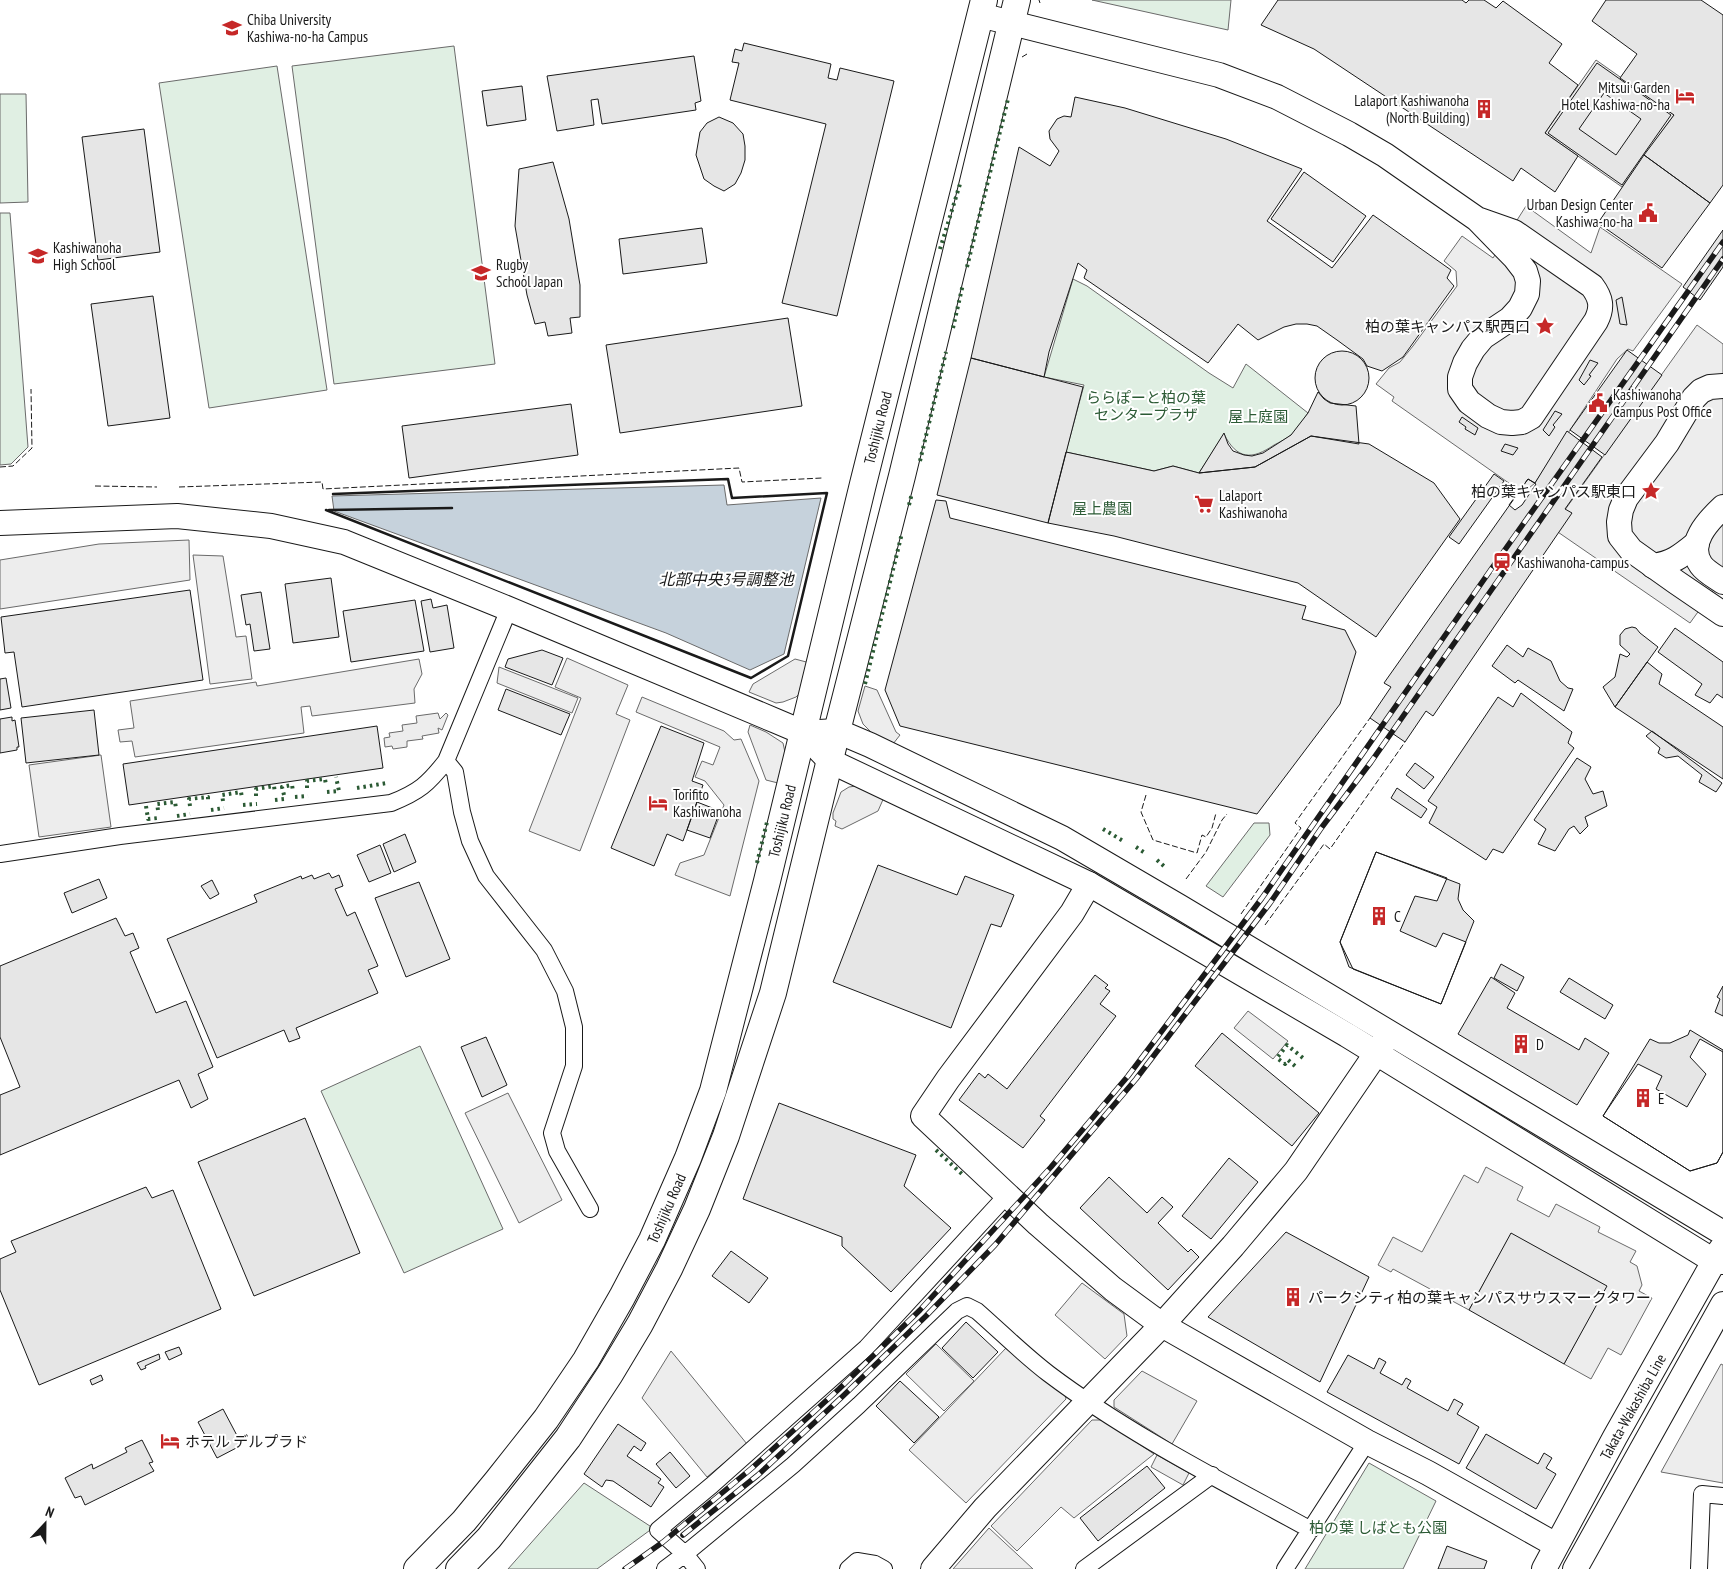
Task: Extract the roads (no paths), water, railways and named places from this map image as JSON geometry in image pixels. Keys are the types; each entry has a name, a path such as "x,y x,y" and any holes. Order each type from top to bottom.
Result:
{"main road":[{"name":"Toshijiku Road","path":"417,1569 498,1482 586,1360 652,1240 688,1158 713,1091 753,937 982,7"},
{"name":"Toshijiku Road","path":"459,1569 489,1538 568,1438 640,1324 669,1269 697,1209 726,1136 773,993 904,467 1014,12"}],"street":[{"path":"982,7 1014,12 1218,75 1277,97 1357,138 1477,218 1525,270 1528,281 1527,294 1520,308 1510,319 1483,338 1473,349 1462,370 1460,388 1470,402 1488,416 1501,422 1522,422 1532,417 1577,351 1596,321 1600,313 1601,304 1598,294 1592,286 1514,232 1477,218"},
{"path":"1723,386 1710,387 1701,391 1694,398 1667,443 1636,485 1621,510 1619,522 1620,536 1631,550 1723,614"},
{"path":"1653,566 1672,562 1697,543 1707,523 1723,507"},
{"path":"0,523 177,516 271,526 344,542 802,732 830,761 1088,884 1282,996 1720,1256"},
{"path":"1697,543 1698,559 1702,565 1723,582"},
{"path":"0,854 120,836 391,803 413,794 433,777 446,760 509,609"},
{"path":"802,732 837,731 1062,838 1723,1233"},
{"path":"446,760 455,772 462,812 470,841 486,876 544,950 564,991 574,1027 574,1066 552,1133 556,1151 590,1208"},
{"path":"1088,884 1072,913 948,1079 923,1116 1007,1195 1114,1289 1162,1325 1368,1442 1428,1473 1556,1545"},
{"path":"932,1569 985,1508 1162,1325 1233,1246 1296,1171 1390,1033"},
{"path":"697,1569 685,1554 658,1530 712,1485 866,1348 1007,1195"},
{"name":"Takata-Wakashiba Line","path":"1544,1569 1720,1256"},
{"name":"Takata-Wakashiba Line","path":"1575,1569 1723,1304"},
{"path":"665,1569 793,1464 859,1405 956,1310 966,1306 978,1311 1048,1373 1088,1401 1159,1447 1311,1530"},
{"path":"1285,1569 1368,1442"},
{"path":"1084,1569 1212,1475"},
{"path":"1699,1569 1702,1494 1723,1496"},
{"path":"848,1569 857,1561 875,1564 884,1569"}],"water":[{"name":"北部中央3号調整池","path":"724,485 727,505 821,498 784,654 750,670 666,633 334,511 332,496"}],"railway":[{"path":"625,1569 663,1542 752,1468 839,1389 920,1310 1051,1167 1128,1076 1262,898 1492,568 1723,242"},
{"path":"683,1535 758,1475 926,1316 995,1245 1136,1079 1270,903 1322,827 1371,762 1723,259"}],"place":[{"name":"Chiba University Kashiwa-no-ha Campus","path":"232,28"},
{"name":"Mitsui Garden Hotel Kashiwa-no-ha","path":"1685,96"},
{"name":"Lalaport Kashiwanoha (North Building)","path":"1484,109"},
{"name":"Urban Design Center Kashiwa-no-ha","path":"1648,213"},
{"name":"Kashiwanoha High School","path":"38,256"},
{"name":"Rugby School Japan","path":"481,273"},
{"name":"柏の葉キャンパス駅西口","path":"1545,326"},
{"name":"Kashiwanoha Campus Post Office","path":"1598,403"},
{"name":"柏の葉キャンパス駅東口","path":"1651,491"},
{"name":"Lalaport Kashiwanoha","path":"1204,504"},
{"name":"Kashiwanoha-campus","path":"1502,562"},
{"name":"Torifito Kashiwanoha","path":"658,803"},
{"name":"C","path":"1379,916"},
{"name":"D","path":"1521,1044"},
{"name":"E","path":"1643,1098"},
{"name":"パークシティ柏の葉キャンパスサウスマークタワー","path":"1293,1297"},
{"name":"ホテル デルプラド","path":"170,1441"}],"park label":[{"name":"ららぽーと柏の葉 センタープラザ","path":"1146,406"},
{"name":"屋上庭園","path":"1258,416"},
{"name":"屋上農園","path":"1102,508"},
{"name":"柏の葉 しばとも公園","path":"1378,1527"}]}
